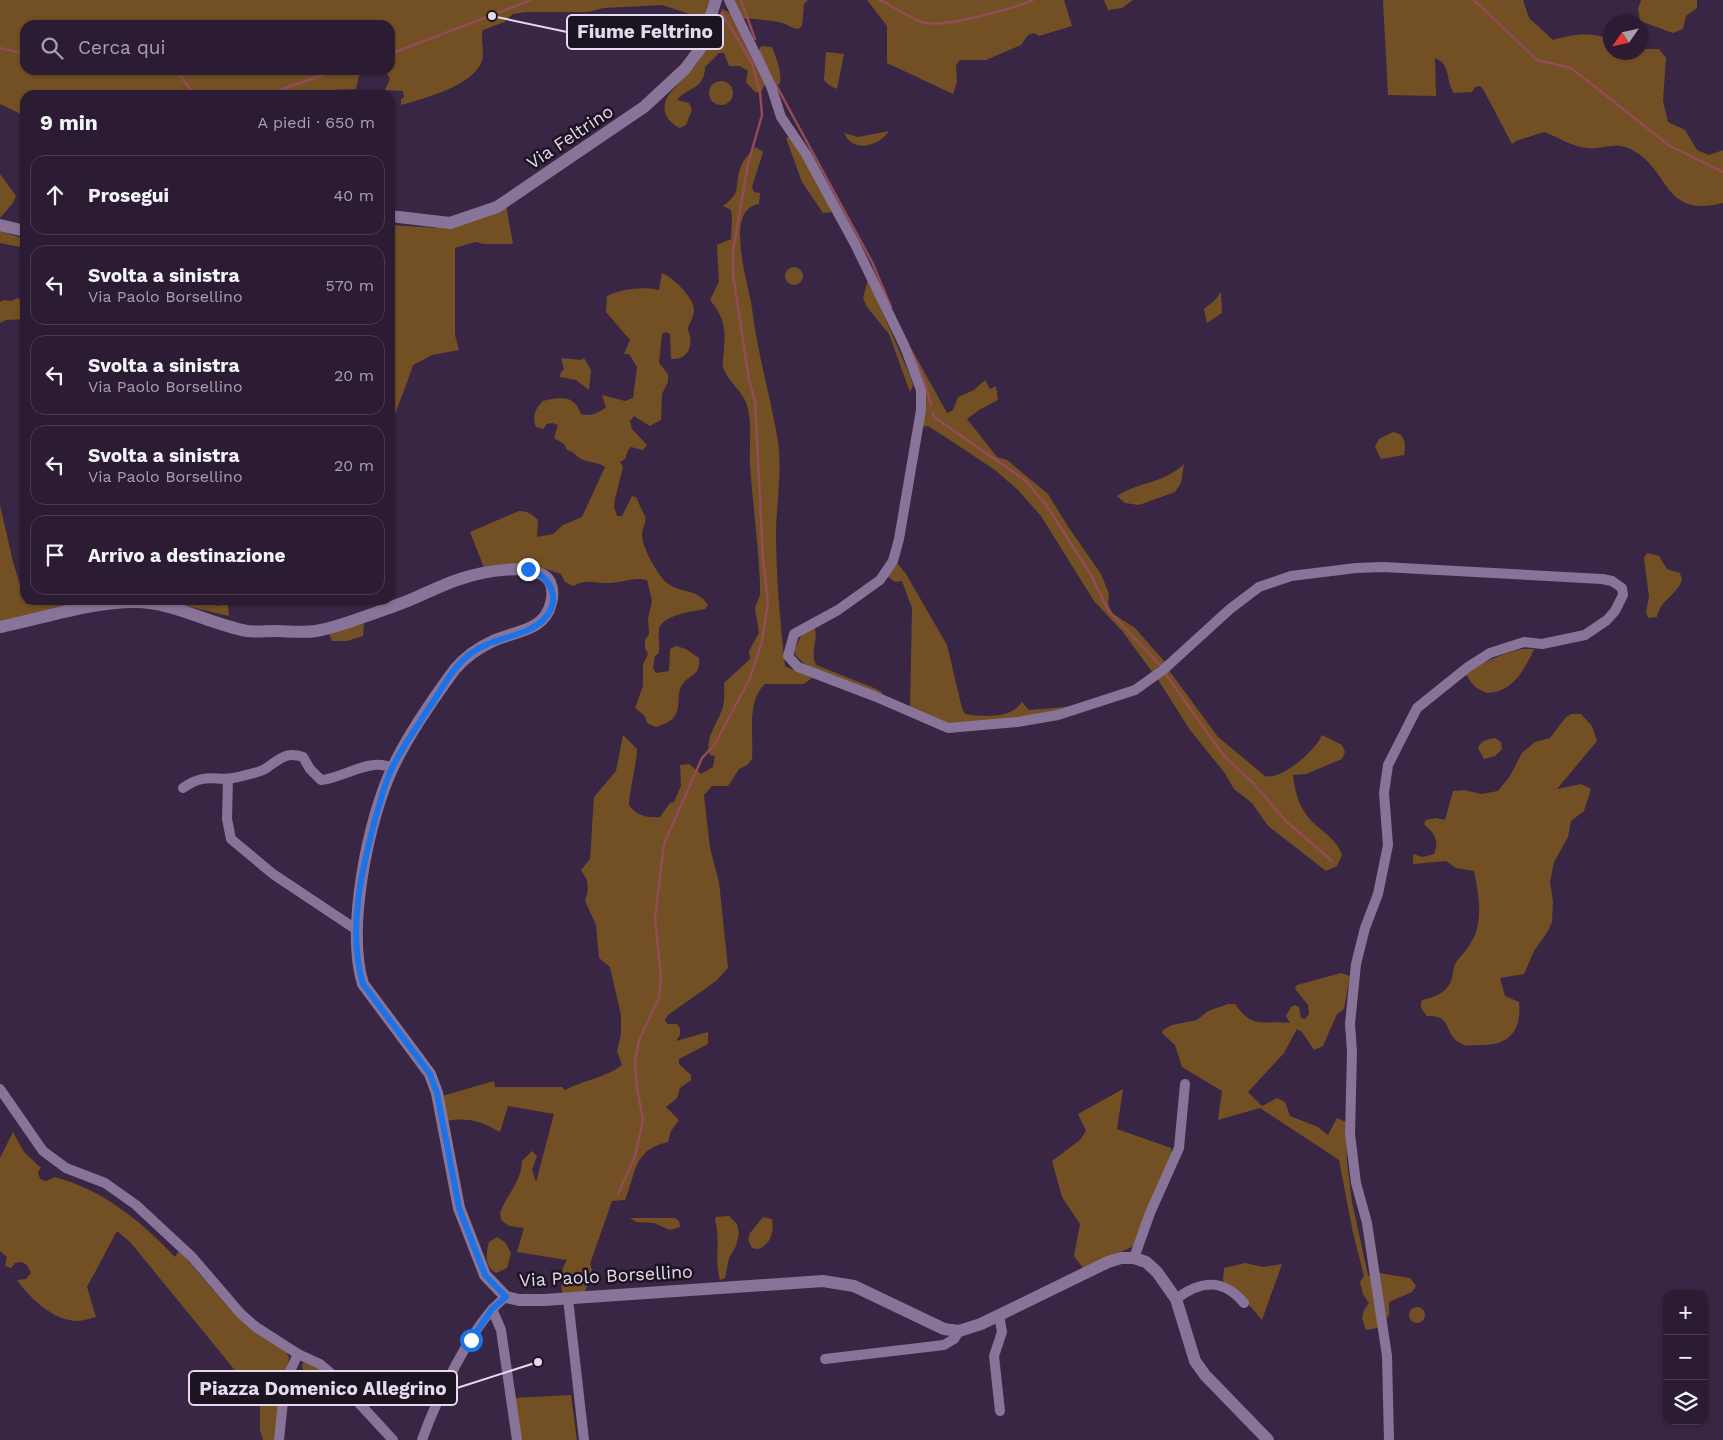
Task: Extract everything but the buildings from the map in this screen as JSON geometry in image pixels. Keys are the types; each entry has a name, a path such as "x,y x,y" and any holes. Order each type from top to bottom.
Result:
{"street":[{"name":"Via Feltrino","path":"395,217 450,224 497,207 644,108 686,70 700,49 716,0"},
{"path":"729,0 771,86 781,117 806,154 855,244 905,347 921,390 921,410 899,539 893,561 880,580 838,610 794,634 788,656 798,667 866,693 948,728 981,726 1058,715 1135,690 1163,670 1230,609 1259,587 1291,576 1356,568 1384,567 1602,579 1612,581 1622,588 1623,595 1615,611 1607,620 1585,635 1542,644 1524,642 1490,653 1468,667 1417,708 1388,765 1384,793 1388,845 1378,894 1356,964 1350,1024 1352,1052 1350,1134 1356,1183 1367,1223 1387,1356 1388,1440"},
{"path":"0,225 20,230"},
{"name":"Via Paolo Borsellino","path":"165,605 249,631 317,631 393,607 460,579 478,574 528,569 544,575 552,590 549,612 545,618 530,628 496,640 470,654 447,681 392,768 369,842 359,898 357,930 358,968 363,984 430,1074 437,1093 459,1208 485,1275 506,1297 519,1300 568,1299 823,1281 854,1286 920,1319 944,1329 959,1331"},
{"name":"Via Paolo Borsellino","path":"0,627 106,605"},
{"path":"183,788 197,779 207,776 228,779 263,770 280,757 292,754 303,757 310,769 321,780 342,776 378,763 392,768"},
{"path":"228,779 226,819 231,839 273,874 357,930"},
{"path":"1134,1258 1150,1214 1179,1148 1185,1084"},
{"path":"0,1090 43,1152 66,1168 105,1183 136,1205 192,1257 241,1314 256,1327 298,1354 320,1364 333,1375 392,1440"},
{"path":"825,1359 944,1345 954,1339 959,1331 999,1315 1108,1262 1121,1258 1134,1258 1146,1262 1152,1267 1176,1299 1195,1361 1204,1374 1268,1440"},
{"path":"1176,1299 1201,1284 1221,1286 1234,1291 1244,1303"},
{"path":"422,1440 448,1382 471,1340 492,1309 506,1297"},
{"path":"568,1299 584,1440"},
{"path":"492,1309 501,1330 517,1440"},
{"path":"999,1315 1002,1332 994,1356 1000,1411"},
{"path":"279,1440 285,1382 298,1354"}],"shaded area":[{"path":"0,0 712,0 708,13 696,16 662,5 604,8 588,12 526,12 513,14 504,22 483,30 482,61 477,70 469,77 447,90 401,105 401,99 404,97 403,91 385,90 390,79 388,75 395,75 395,20 20,20 20,75 362,75 359,76 356,89 20,90 20,114 0,104"},
{"path":"734,0 808,0 804,4 802,26 798,29 780,22 743,19"},
{"path":"867,0 1064,0 1072,26 1039,36 1034,33 1028,35 1021,45 986,60 960,60 956,65 957,82 953,94 887,63 887,26"},
{"path":"1104,0 1133,0 1122,8 1108,10"},
{"path":"1383,0 1523,0 1529,18 1553,40 1575,35 1603,37 1603,60 1648,60 1648,49 1659,49 1666,58 1663,101 1668,122 1685,130 1697,150 1709,155 1723,150 1723,203 1703,206 1688,204 1668,188 1642,156 1622,146 1580,147 1544,132 1512,144 1483,89 1480,86 1475,87 1472,92 1454,93 1444,65 1435,58 1436,96 1388,95"},
{"path":"1641,0 1697,0 1697,8 1686,16 1683,29 1673,33 1648,24 1648,15 1639,15 1638,9"},
{"path":"722,9 730,13 765,85 760,93 755,92 746,82 748,71 740,66 729,66 724,53 719,53 705,67 702,80 677,100 689,103 692,110 686,125 680,128 672,123 665,113 666,100 698,62 709,43"},
{"path":"761,46 772,47 777,60 780,83 775,87 759,50"},
{"path":"826,52 844,54 837,89 824,80"},
{"path":"721,81 730,84 733,93 730,102 721,105 712,102 709,93 712,84"},
{"path":"889,131 879,141 866,146 853,143 844,133 858,137"},
{"path":"786,138 794,139 834,212 823,213 802,182"},
{"path":"756,147 763,152 752,187 754,192 760,193 759,204 748,209 742,219 740,233 741,249 757,342 778,442 780,463 776,530 777,564 785,666 812,678 804,684 765,684 759,691 753,709 752,759 747,765 739,769 728,786 712,786 704,795 710,848 719,882 728,968 716,981 668,1015 665,1020 667,1024 677,1024 680,1028 680,1035 676,1041 708,1032 708,1044 679,1059 679,1064 691,1075 691,1080 680,1088 677,1098 666,1107 679,1120 671,1131 668,1142 648,1150 642,1156 625,1200 612,1201 590,1264 592,1270 584,1295 563,1297 561,1283 564,1265 567,1260 517,1252 524,1228 509,1226 501,1220 500,1213 519,1176 522,1161 532,1151 537,1156 532,1170 536,1182 554,1114 508,1106 500,1132 475,1121 447,1121 442,1096 494,1081 495,1087 562,1087 565,1090 609,1073 622,1065 617,1051 621,1034 621,1015 610,967 599,958 596,925 585,901 588,890 587,880 581,870 590,859 594,797 616,771 623,735 637,749 629,805 635,812 643,816 660,817 670,803 674,802 681,786 680,765 689,764 701,774 713,767 715,756 710,755 708,749 712,731 723,707 724,683 750,659 749,651 759,633 755,608 760,595 760,582 750,466 749,416 744,398 725,373 723,367 724,328 718,311 710,300 719,282 717,245 731,239 731,210 723,206 733,197 741,166 746,157"},
{"path":"0,174 16,196 13,203 0,218"},
{"path":"506,205 513,244 484,244 475,242 455,248 455,335 459,350 432,355 413,365 395,414 395,225 438,228"},
{"path":"0,231 20,237 20,247 0,243"},
{"path":"794,267 800,270 803,276 800,282 794,285 788,282 785,276 788,270"},
{"path":"662,273 672,279 682,289 693,305 694,313 688,329 690,346 684,356 671,359 670,334 666,332 662,334 659,363 668,374 668,382 662,394 661,420 650,426 634,416 630,421 632,429 647,445 643,450 631,447 625,459 620,462 623,467 614,507 617,516 622,516 632,496 637,498 645,516 642,532 643,540 651,561 659,574 667,583 677,589 693,593 703,599 708,605 705,609 672,617 661,624 659,629 659,653 655,656 653,668 656,673 669,671 670,649 676,646 686,649 699,658 699,664 696,672 681,687 677,711 674,717 656,727 647,723 645,716 635,708 643,686 643,664 648,654 645,648 645,640 649,634 648,619 652,601 647,580 633,579 612,583 583,582 573,586 565,582 561,574 540,567 485,570 470,532 519,511 529,513 538,520 537,537 553,534 563,525 582,517 605,467 581,459 573,452 567,450 564,444 554,438 558,425 547,424 543,429 536,427 535,413 543,401 560,398 565,398 574,403 581,414 591,415 606,407 602,395 625,401 633,398 637,367 629,354 624,354 630,340 606,312 607,296 632,289 646,288 659,290"},
{"path":"868,279 911,378 913,385 910,392 889,334 867,307 863,298"},
{"path":"1221,292 1222,313 1207,323 1204,309"},
{"path":"17,298 20,300 20,319 6,320 0,323 0,302 3,300 11,301"},
{"path":"910,346 947,413 953,410 958,397 974,390 985,380 990,389 996,386 998,400 967,419 997,457 1007,460 1048,494 1101,574 1109,594 1108,603 1112,613 1135,628 1165,662 1152,672 1123,632 1094,601 1041,516 1018,490 995,470 956,444 928,426 921,427 923,411"},
{"path":"561,358 581,360 584,358 591,370 589,390 576,380 560,377 561,372 564,370"},
{"path":"1393,432 1400,435 1404,440 1404,455 1381,459 1375,447 1379,439"},
{"path":"1184,464 1181,483 1175,492 1139,505 1125,503 1117,496 1134,487 1160,479 1176,471"},
{"path":"0,505 20,585 20,605 80,605 0,622"},
{"path":"1647,553 1659,556 1667,569 1680,573 1682,580 1676,590 1661,606 1657,617 1648,618 1646,612 1649,597 1644,558"},
{"path":"894,564 898,564 906,574 947,645 965,714 996,716 1017,708 1022,702 1029,710 1089,705 1011,718 948,724 910,709 912,608 902,581 895,582 887,576"},
{"path":"182,605 228,605 229,616"},
{"path":"364,624 363,636 347,641 332,641 328,631"},
{"path":"813,627 816,633 814,660 816,665 874,688 882,692 881,697 818,672 798,658 794,651 801,636"},
{"path":"1522,649 1534,649 1527,664 1517,678 1504,689 1497,692 1484,692 1470,681 1466,674 1492,659"},
{"path":"1168,669 1218,737 1265,776 1280,774 1297,763 1306,756 1322,735 1342,745 1345,752 1342,759 1306,774 1293,775 1295,790 1303,809 1311,821 1335,842 1340,850 1342,855 1337,866 1326,871 1268,826 1252,803 1234,789 1224,772 1190,730 1157,678"},
{"path":"1572,714 1581,714 1592,726 1597,741 1557,789 1581,784 1591,789 1584,811 1571,821 1568,837 1554,862 1550,882 1553,902 1552,922 1534,951 1524,974 1500,978 1505,996 1519,1002 1516,1029 1506,1039 1498,1043 1465,1045 1455,1039 1441,1018 1427,1016 1422,1010 1421,1005 1422,1000 1436,996 1444,991 1450,983 1455,964 1474,936 1479,918 1479,909 1474,871 1456,868 1446,861 1413,864 1413,854 1423,857 1434,854 1436,849 1435,837 1424,824 1426,820 1436,818 1445,820 1453,791 1464,790 1481,794 1498,791 1510,776 1522,753 1535,742 1550,738 1566,717"},
{"path":"1495,738 1501,742 1502,749 1495,756 1484,759 1478,748 1485,741"},
{"path":"1341,973 1350,976 1344,1009 1337,1014 1323,1046 1314,1050 1302,1032 1297,1029 1284,1053 1248,1092 1262,1106 1277,1098 1285,1102 1290,1116 1318,1127 1328,1135 1337,1118 1346,1122 1347,1162 1352,1202 1368,1275 1372,1277 1379,1325 1377,1328 1366,1330 1362,1318 1364,1310 1369,1303 1363,1294 1360,1282 1364,1276 1353,1233 1339,1160 1260,1108 1218,1120 1222,1091 1182,1067 1175,1045 1162,1033 1163,1030 1172,1025 1197,1020 1208,1011 1228,1004 1235,1004 1247,1018 1253,1021 1290,1023 1286,1016 1291,1007 1295,1005 1299,1007 1301,1018 1305,1019 1309,1014 1308,1005 1295,989 1297,985"},
{"path":"1123,1089 1117,1129 1171,1148 1172,1153 1134,1246 1083,1268 1074,1256 1080,1224 1062,1197 1052,1161 1080,1140 1086,1131 1078,1114"},
{"path":"13,1132 24,1152 41,1168 38,1172 40,1179 46,1181 55,1177 73,1183 120,1208 149,1231 175,1257 178,1252 182,1254 231,1310 285,1350 289,1357 277,1440 263,1440 260,1430 260,1401 131,1243 117,1231 87,1287 96,1317 77,1321 59,1317 42,1307 22,1287 17,1280 26,1279 31,1273 27,1265 22,1262 15,1263 11,1268 5,1266 7,1257 0,1251 0,1158"},
{"path":"729,1216 737,1224 739,1233 736,1246 729,1258 725,1278 720,1280 715,1220 716,1217"},
{"path":"763,1217 772,1219 771,1237 762,1247 758,1249 752,1248 748,1240 750,1233"},
{"path":"630,1218 675,1218 679,1221 680,1227 670,1230 654,1223 636,1222"},
{"path":"497,1237 505,1242 511,1253 507,1268 496,1273 489,1267 487,1255 489,1242"},
{"path":"1245,1263 1263,1267 1282,1264 1262,1320 1235,1289 1223,1281 1224,1268"},
{"path":"1379,1273 1410,1278 1416,1286 1412,1292 1389,1302 1389,1315 1384,1322"},
{"path":"1417,1307 1425,1315 1417,1323 1409,1315"},
{"path":"304,1359 332,1378 326,1386 317,1384 314,1378 304,1372 302,1366"},
{"path":"571,1395 577,1440 519,1440 513,1398"}],"waterway":[{"path":"395,52 531,0"},
{"path":"741,0 755,39"},
{"path":"880,0 916,20 931,23 944,23 977,17 1033,0"},
{"path":"1474,0 1537,60 1571,68 1670,146 1723,172"},
{"path":"618,1194 635,1156 643,1120 637,1088 635,1062 639,1040 659,998 661,977 655,918 664,844 702,758 715,744 750,678 762,641 768,602 763,559 755,401 749,380 733,274 733,251 748,164 762,115 760,92 752,63 722,13"},
{"path":"0,48 20,53"},
{"path":"760,51 767,67"},
{"path":"180,75 191,90"},
{"path":"280,90 323,75"},
{"path":"775,83 872,262 891,307"},
{"path":"913,355 925,382 931,405"},
{"path":"933,413 934,417 1025,480 1047,506 1091,575 1108,610 1160,665"},
{"path":"1165,673 1224,756 1254,784 1286,821 1332,861"}],"place":[{"name":"Fiume Feltrino","path":"492,16"},
{"name":"Piazza Domenico Allegrino","path":"538,1362"}],"route":[{"path":"471,1340 492,1309 506,1297 501,1294 485,1275 459,1208 437,1093 430,1074 387,1019 363,984 358,968 357,951 359,898 369,842 392,768 447,681 470,654 496,640 538,624 549,612 553,598 550,582 544,575 528,569"}]}
